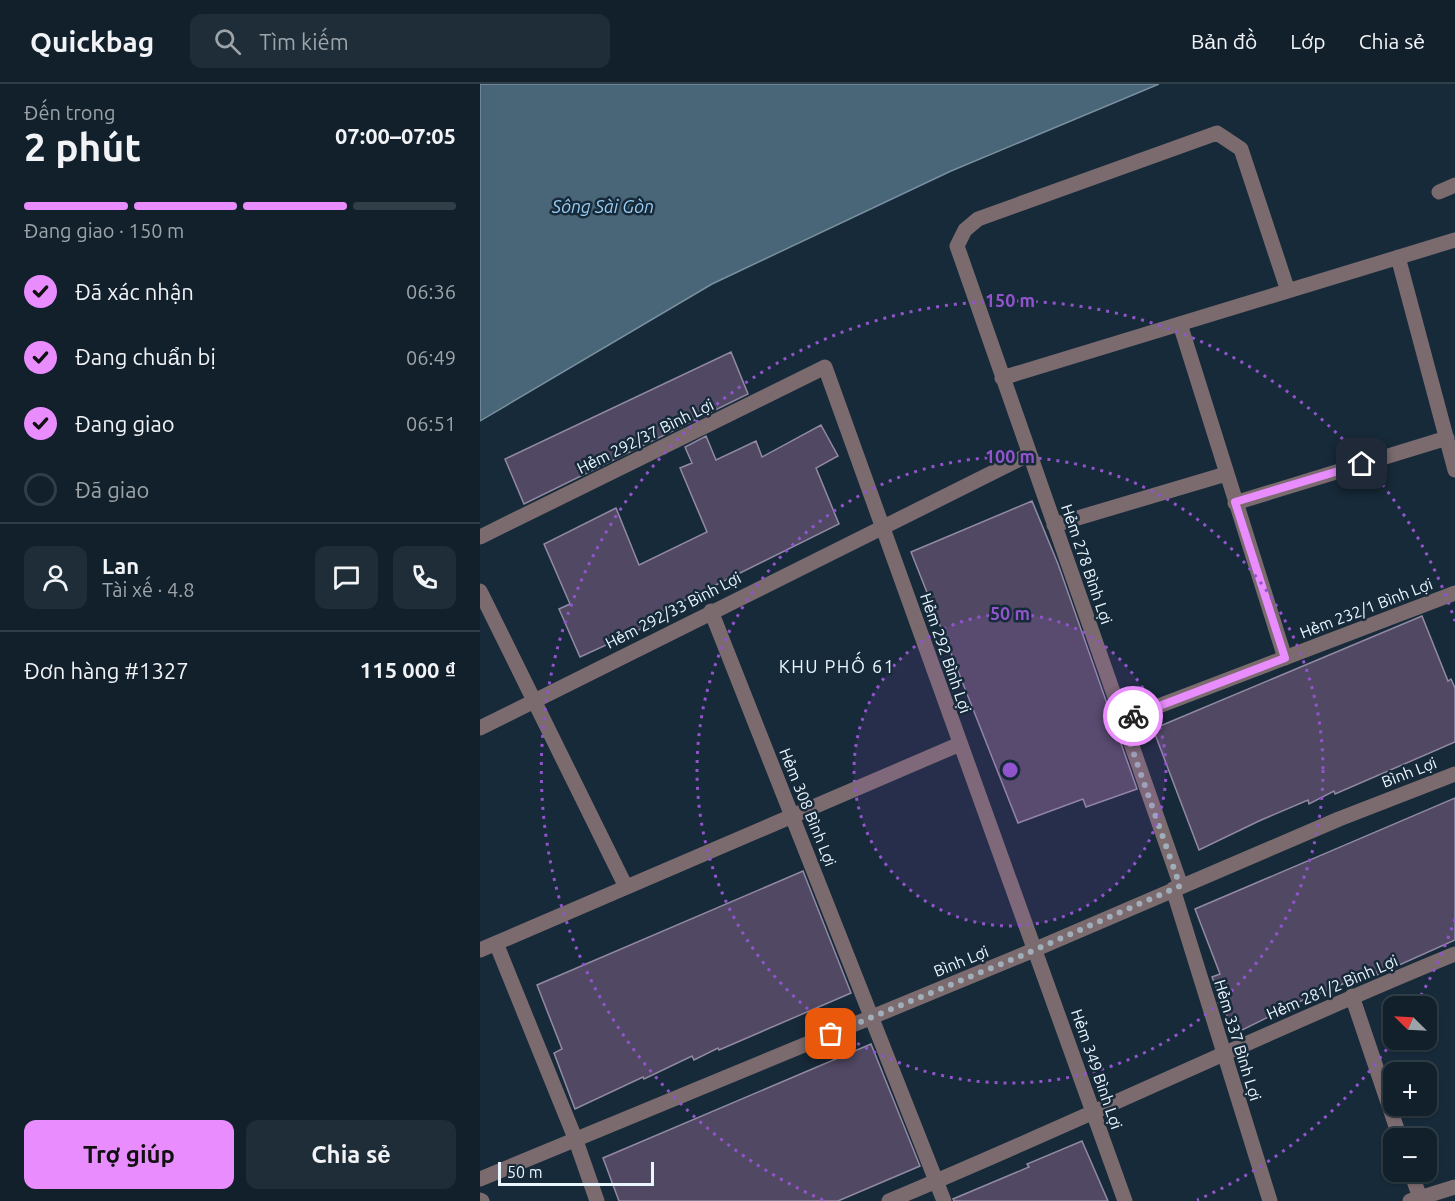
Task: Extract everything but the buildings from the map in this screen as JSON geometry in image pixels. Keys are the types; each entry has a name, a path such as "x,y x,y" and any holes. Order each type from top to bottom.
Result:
{"street":[{"name":"Hẻm 278 Bình Lợi","path":"1177,887 1122,720 959,255 959,240 969,226 978,219 1217,133 1241,149 1288,291"},
{"path":"1438,192 1455,185"},
{"path":"1002,378 1455,240"},
{"path":"1398,257 1455,470"},
{"path":"1180,324 1285,658"},
{"name":"Hẻm 292 Bình Lợi","path":"825,367 1036,949"},
{"name":"Hẻm 292/37 Bình Lợi","path":"480,537 825,367"},
{"path":"1235,502 1447,438"},
{"name":"Hẻm 292/33 Bình Lợi","path":"480,728 1028,454"},
{"path":"1054,525 1226,474"},
{"path":"480,591 626,887"},
{"name":"Hẻm 232/1 Bình Lợi","path":"1122,720 1455,593"},
{"name":"Hẻm 308 Bình Lợi","path":"711,611 873,1016 944,1201"},
{"path":"480,950 960,744"},
{"name":"Bình Lợi","path":"480,1179 575,1137 1036,949 1177,887 1455,774"},
{"name":"Hẻm 337 Bình Lợi","path":"1177,887 1224,1054 1270,1201"},
{"path":"496,943 575,1137 597,1201"},
{"name":"Hẻm 349 Bình Lợi","path":"1036,949 1125,1201"},
{"name":"Hẻm 281/2 Bình Lợi","path":"889,1201 1094,1114 1352,996 1455,954"},
{"path":"1352,996 1397,1128"},
{"path":"1413,1182 1415,1199 1455,1187"}],"water":[{"name":"Sông Sài Gòn","path":"480,84 1159,84 951,171 712,284 480,421"}],"way so far":[{"path":"831,1034 1023,955 1180,886 1122,720 1133,716"}],"district":[{"name":"KHU PHỐ 61","path":"837,666"}],"route":[{"path":"1133,716 1285,658 1235,502 1362,464"}]}
